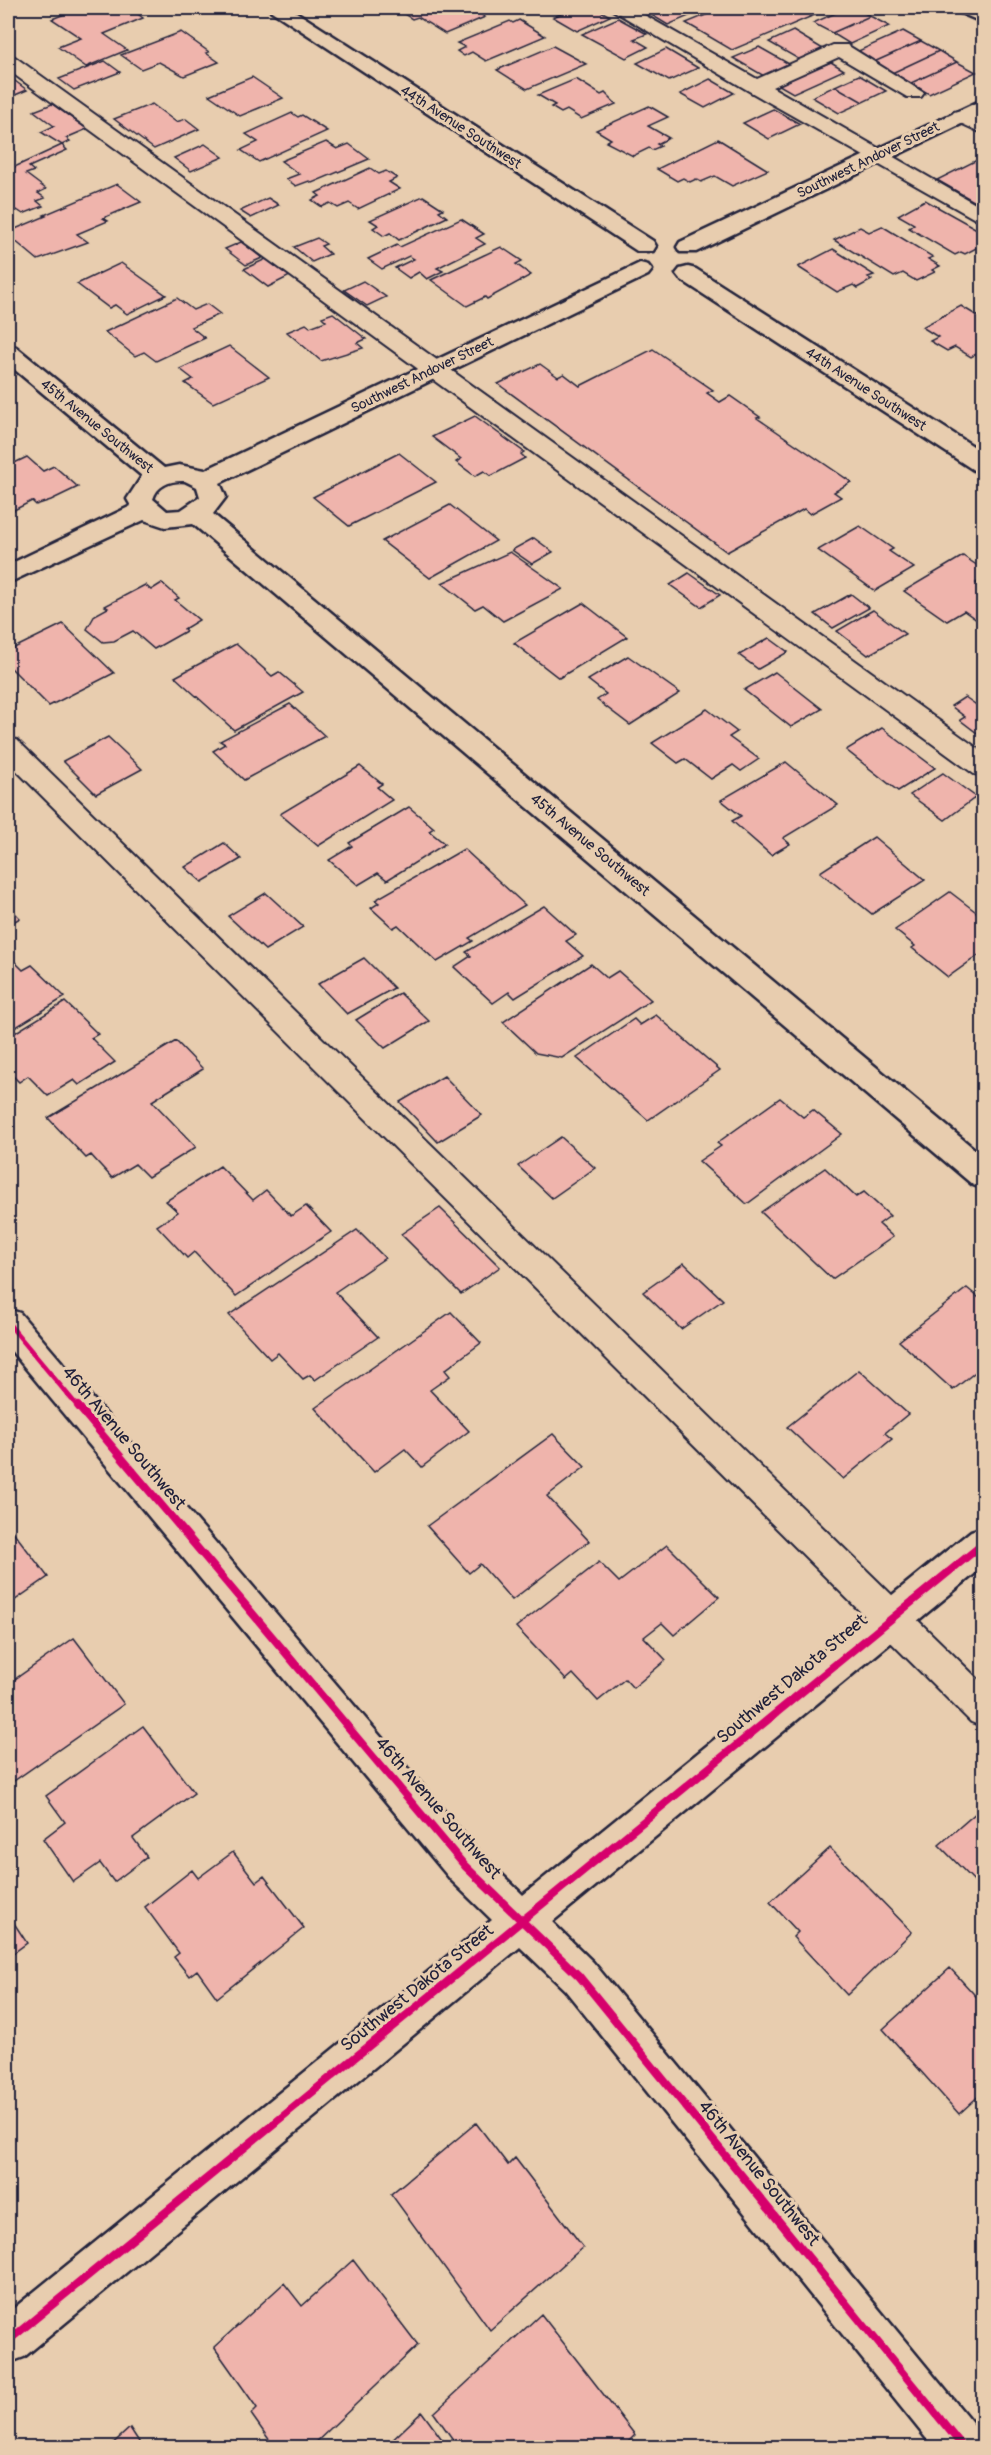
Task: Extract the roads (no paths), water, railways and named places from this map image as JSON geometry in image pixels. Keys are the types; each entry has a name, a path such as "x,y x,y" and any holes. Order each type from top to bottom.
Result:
{"street":[{"name":"44th Avenue Southwest","path":"277,8 645,246"},
{"path":"965,8 984,17"},
{"name":"Southwest Andover Street","path":"688,247 984,105"},
{"path":"663,242 688,247 697,255 699,262 696,267 688,274 664,279 640,270 634,258 645,246 663,242"},
{"name":"Southwest Andover Street","path":"205,480 640,270"},
{"name":"44th Avenue Southwest","path":"688,274 984,465"},
{"name":"45th Avenue Southwest","path":"8,352 159,477"},
{"path":"179,473 205,480 213,490 213,497 210,505 197,514 168,519 157,517 146,509 140,499 141,491 159,477 179,473"},
{"path":"8,574 146,509"},
{"name":"45th Avenue Southwest","path":"197,514 984,1176"},
{"name":"46th Avenue Southwest","path":"8,1323 465,1866 579,1976 964,2448"},
{"name":"Southwest Dakota Street","path":"8,2340 523,1921 890,1617 984,1543"}],"lane":[{"path":"619,8 984,218"},
{"path":"756,87 840,49 914,93"},
{"path":"8,61 984,768"},
{"path":"961,116 984,128"},
{"path":"8,747 984,1710"}]}
